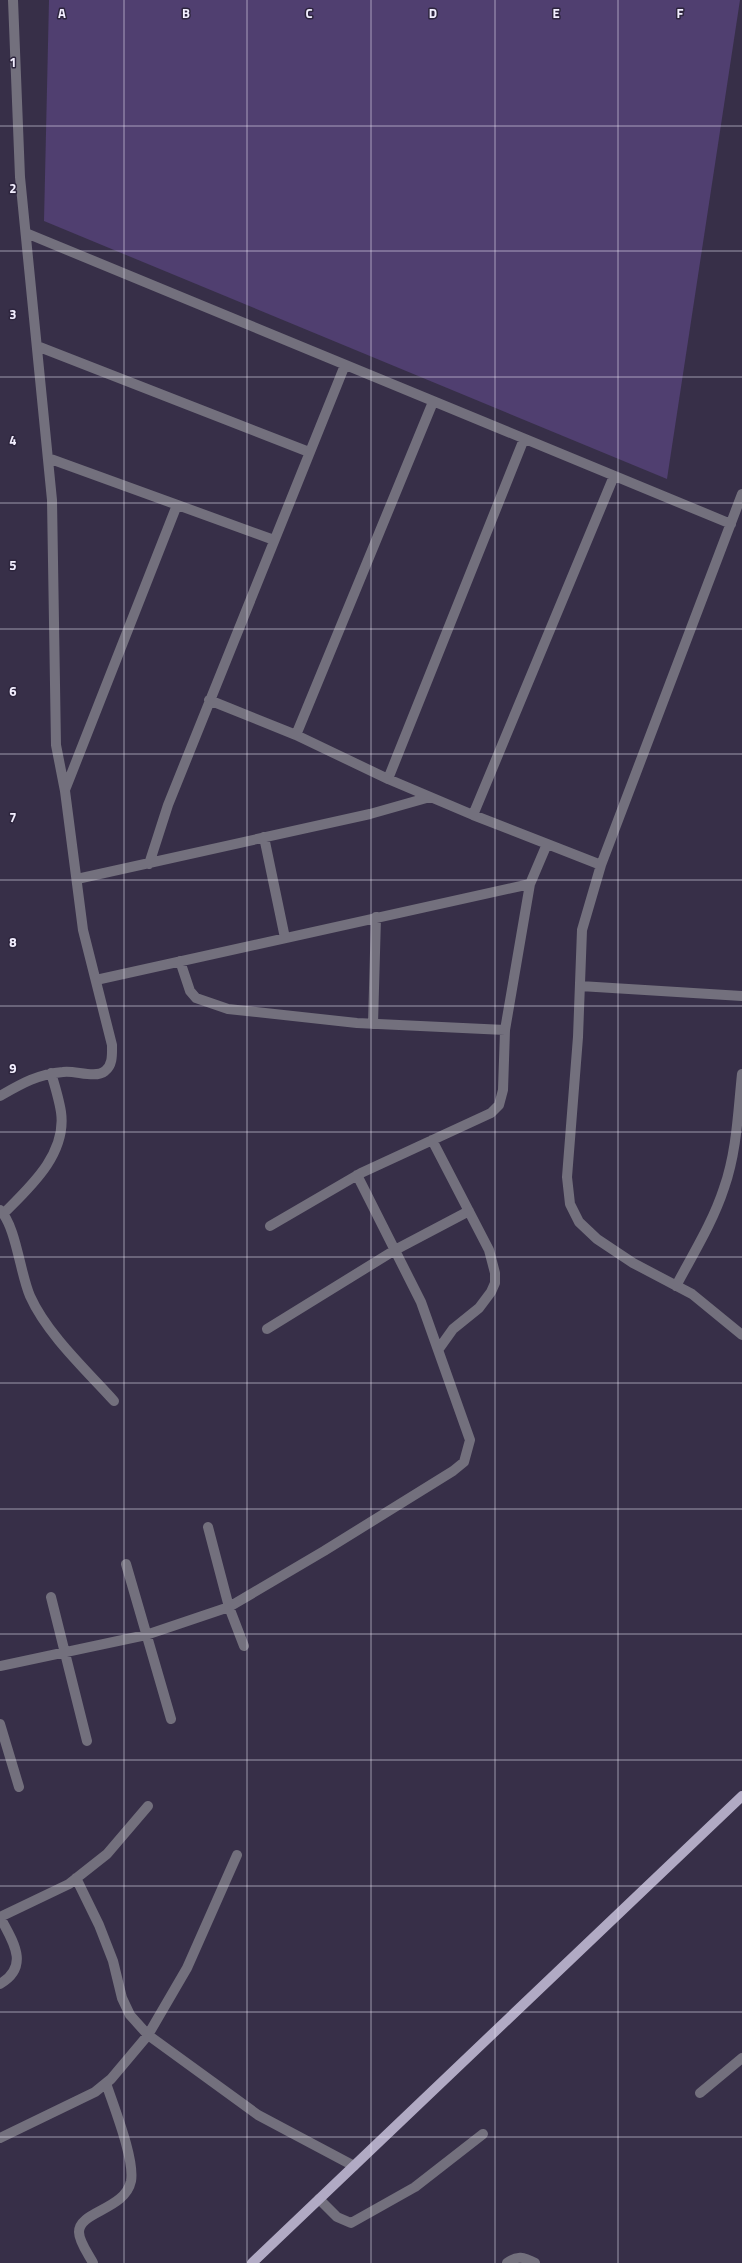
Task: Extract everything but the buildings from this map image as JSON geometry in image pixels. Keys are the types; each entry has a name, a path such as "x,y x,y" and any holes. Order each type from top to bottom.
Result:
{"main road":[{"path":"252,2263 742,1796"}],"street":[{"path":"0,1096 34,1077 51,1073 64,1071 96,1074 104,1072 111,1063 112,1045 83,930 65,791 56,745 52,500 20,177 13,0"},
{"path":"26,233 345,366 731,524"},
{"path":"37,346 309,452"},
{"path":"149,864 168,804 345,366"},
{"path":"296,735 433,402"},
{"path":"388,779 524,439"},
{"path":"48,458 176,506 274,540"},
{"path":"473,815 614,476"},
{"path":"742,494 602,865 582,930 580,986 567,1177 570,1204 579,1222 597,1239 633,1263 692,1294 742,1335"},
{"path":"65,791 176,506"},
{"path":"209,700 296,735 388,779 473,815 602,865"},
{"path":"77,879 370,814 430,796"},
{"path":"264,838 285,938"},
{"path":"270,1226 357,1175 491,1113 500,1105 505,1030 530,884 547,844"},
{"path":"96,980 530,884"},
{"path":"373,1024 376,918"},
{"path":"180,961 190,991 196,998 215,1006 247,1012 373,1024 505,1030"},
{"path":"580,986 742,996"},
{"path":"51,1073 61,1113 60,1136 52,1158 24,1192 2,1211 10,1228 30,1297 58,1340 114,1401"},
{"path":"676,1286 704,1234 724,1187 735,1142 742,1074"},
{"path":"432,1140 488,1250 495,1273 495,1284 491,1292 479,1308 454,1330 438,1350"},
{"path":"0,1666 146,1635 229,1607 324,1551 453,1471 464,1462 470,1440 421,1302 357,1175"},
{"path":"266,1329 395,1250 469,1211"},
{"path":"208,1527 229,1607 244,1646"},
{"path":"126,1564 171,1719"},
{"path":"51,1597 66,1652 87,1741"},
{"path":"0,1724 19,1787"},
{"path":"0,1984 14,1970 18,1958 17,1952 0,1917 69,1884 107,1854 148,1806"},
{"path":"0,2138 94,2092 106,2083 148,2034 186,1968 237,1855"},
{"path":"76,1878 99,1925 113,1961 122,1998 130,2015 148,2034 258,2115 354,2166"},
{"path":"700,2093 742,2058"},
{"path":"93,2263 79,2233 80,2226 86,2219 118,2202 127,2192 131,2180 130,2163 106,2083"},
{"path":"319,2199 337,2217 350,2223 415,2187 483,2134"},
{"path":"507,2263 515,2257 521,2257 535,2263"}],"shaded area":[{"path":"49,0 740,0 667,479 44,221"}]}
